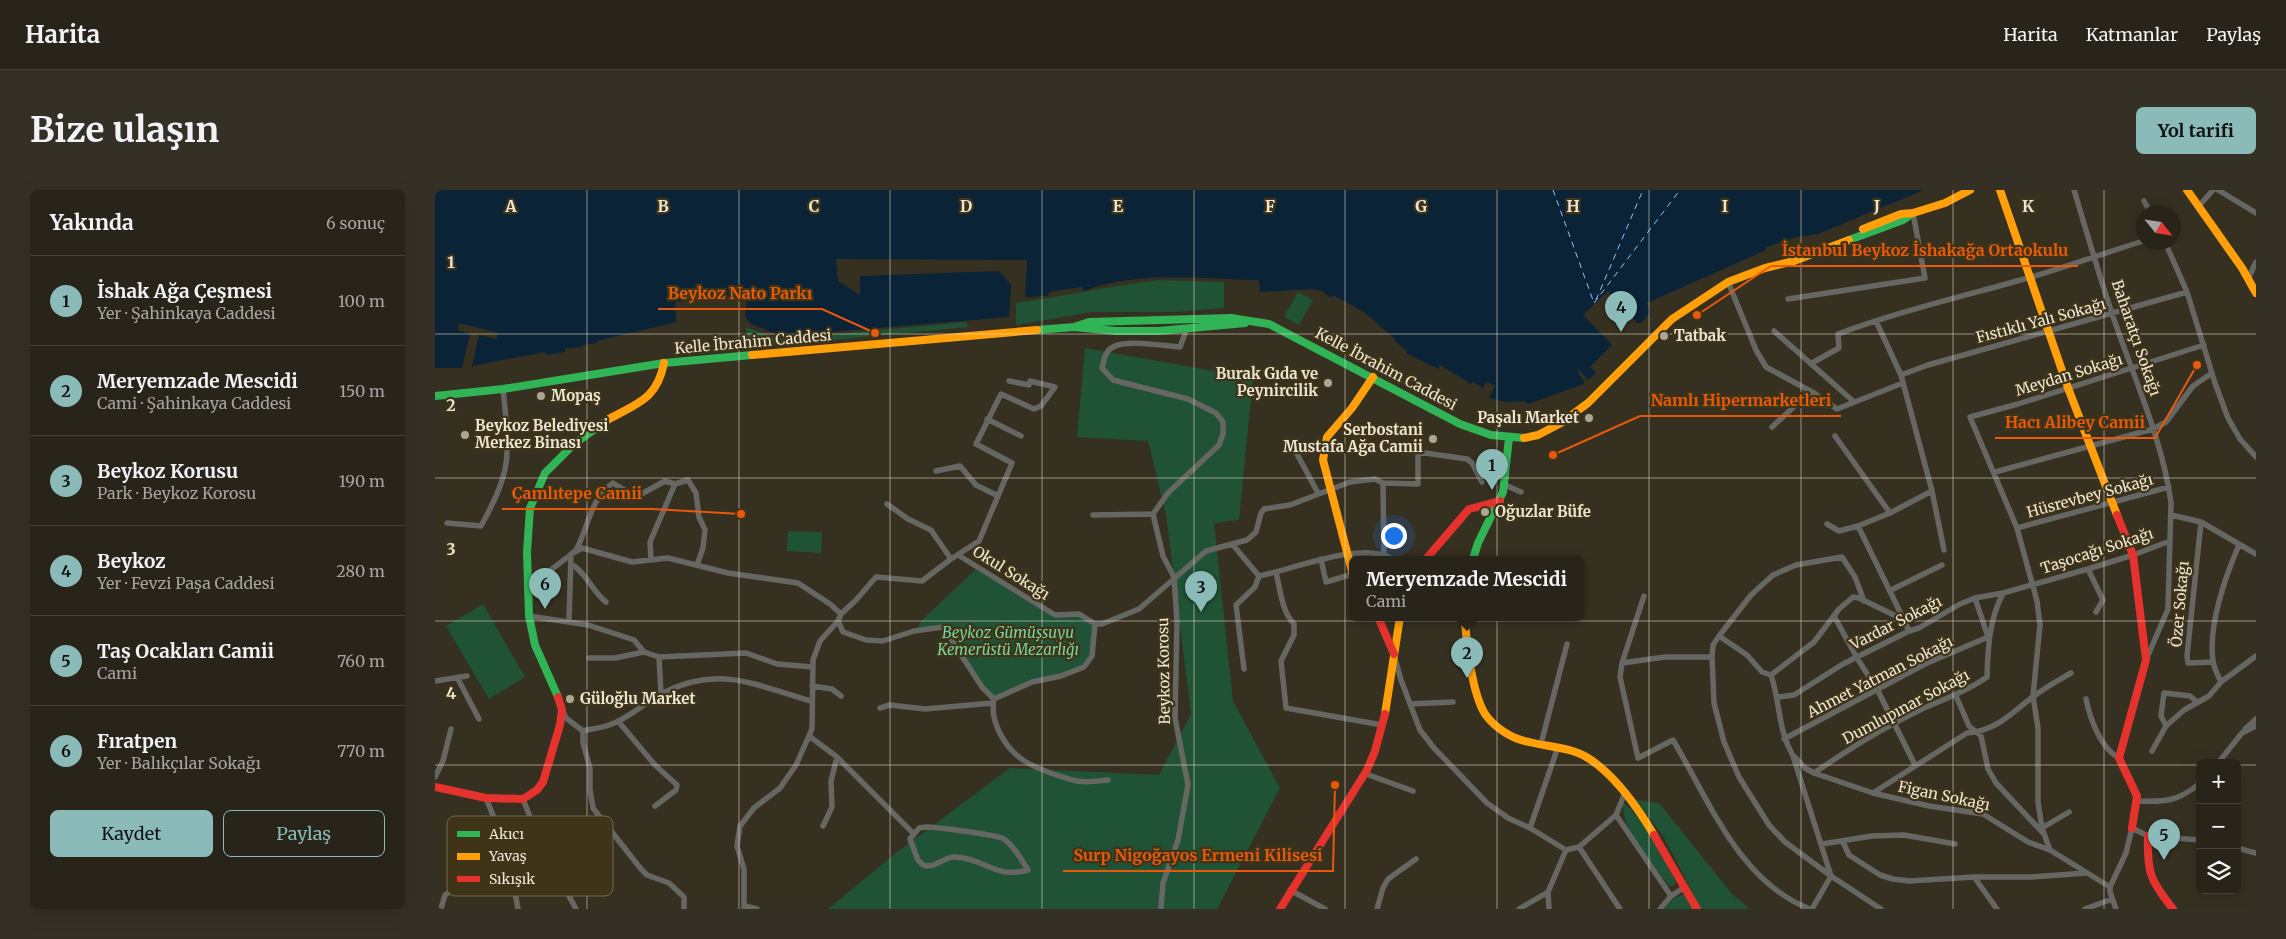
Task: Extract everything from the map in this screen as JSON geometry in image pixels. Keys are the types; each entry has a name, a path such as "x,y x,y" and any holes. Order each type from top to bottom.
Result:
{"street":[{"name":"Kelle İbrahim Caddesi","path":"435,396 503,389 664,363 1005,335 1074,327 1089,322 1231,318 1278,328 1460,424 1482,433 1509,438 1521,438 1538,435 1567,418 1595,397 1638,350 1672,318 1728,282 1787,261 1794,261 1903,220 1913,213 1945,203 1970,190"},
{"path":"2000,190 2068,388 2133,555 2146,660"},
{"name":"Baharatçı Sokağı","path":"2074,190 2112,314 2153,430 2169,487 2171,515 2168,609 2146,660 2119,758"},
{"path":"2187,190 2256,293"},
{"path":"2199,206 2213,190"},
{"path":"2218,190 2256,213"},
{"path":"2144,201 2146,205"},
{"path":"1788,299 1925,278 1913,213"},
{"path":"1812,363 1839,348 1838,334 1930,304 2030,278 2136,243"},
{"path":"2169,250 2187,292 2228,418 2240,439 2256,457"},
{"path":"2248,280 2256,262"},
{"path":"1728,282 1756,350 1767,367 1814,393 1837,410 1853,401 1903,383"},
{"name":"Fıstıklı Yalı Sokağı","path":"1901,374 2187,292"},
{"path":"1876,321 1901,374 1932,491 1944,550"},
{"name":"Kelle İbrahim Caddesi","path":"1074,327 1094,330 1186,331 1251,322"},
{"path":"1174,577 1163,556 1153,514 1168,493 1219,445 1223,434 1223,422 1217,413 1188,399 1113,380 1101,368 1106,354 1113,347 1128,343 1180,347 1186,331"},
{"path":"1774,331 1853,401"},
{"name":"Meydan Sokağı","path":"1995,472 1970,417 2068,388 2204,344"},
{"path":"583,731 566,718 553,683 535,645 529,616 527,552 530,508 545,473 574,444 602,424 647,399 661,379 664,363"},
{"path":"2050,850 2043,831 2038,802 2038,728 2033,696 2041,625 2017,528 1995,472 2153,430 2166,422 2193,386 2212,373"},
{"path":"1349,561 1323,460 1327,437 1352,408 1373,377"},
{"path":"757,909 745,907 744,869 737,846 740,826 753,808 780,788 796,765 809,736 812,729 813,667 820,640 838,621 841,614 876,577 922,581 979,541 985,532 1012,463 976,444 987,419 1001,394 1035,409 1041,406 1055,387 1030,381 1029,385 1009,381"},
{"path":"447,523 481,526 489,512 501,481 507,454 503,389"},
{"path":"1772,427 1798,403 1814,393"},
{"path":"987,419 1021,436"},
{"path":"1835,436 1890,514"},
{"path":"1474,556 1483,532 1500,501 1505,485 1509,438"},
{"path":"1291,443 1317,493"},
{"path":"880,708 890,706 925,709 994,701 1032,682 1061,676 1084,668 1092,656 1095,624 1102,624 1139,609 1206,551 1247,540 1256,532 1261,513 1264,509 1290,505 1317,493 1350,482 1375,479 1383,483 1418,484 1418,452 1467,459 1472,463 1481,482"},
{"path":"936,471 960,466 966,470 976,485 998,496"},
{"path":"569,622 573,553 594,505 606,487 613,483 636,497 665,481 675,484 688,480 696,493 699,517 705,530 703,548 697,565"},
{"path":"1259,576 1347,554 1371,553 1384,556 1383,483"},
{"path":"651,560 650,542 675,484"},
{"path":"1505,485 1521,492"},
{"name":"Hüsrevbey Sokağı","path":"2017,528 2169,487"},
{"path":"1827,524 1839,531 1858,526 1890,514 1932,491"},
{"path":"1429,556 1469,509 1500,501"},
{"path":"887,504 908,519 931,530 951,559"},
{"path":"1093,515 1153,514"},
{"path":"2171,515 2201,522 2256,554"},
{"name":"Özer Sokağı","path":"2201,522 2187,656 2188,663 2213,662"},
{"path":"1858,526 1891,590 1909,631"},
{"name":"Taşocağı Sokağı","path":"2032,585 2133,555 2170,541"},
{"path":"1233,545 1259,576"},
{"path":"2221,682 2213,662 2214,637 2220,598 2239,545"},
{"path":"528,588 573,553 583,548 632,562 668,558 728,573 797,583 830,604 841,614"},
{"name":"Okul Sokağı","path":"958,555 1055,615 1079,614 1095,624"},
{"path":"1864,601 1855,577 1841,557 1796,565 1773,575 1751,595 1713,645 1714,703 1725,742 1739,777 1769,825 1785,842 1831,876 1881,909"},
{"path":"1321,559 1326,582 1349,576"},
{"path":"571,564 579,568 605,602"},
{"path":"1891,590 1942,565"},
{"path":"2088,569 2103,600 2096,612"},
{"path":"1277,573 1282,602 1287,616 1294,624 1295,635 1281,661 1286,708 1382,725"},
{"path":"1244,669 1236,605 1255,587 1259,576"},
{"name":"Beykoz Korosu","path":"1161,909 1163,883 1178,840 1188,785 1175,718 1177,621 1174,577"},
{"name":"Vardar Sokağı","path":"1778,697 1794,695 1857,658 1909,631 1919,628 1960,604 1975,598 2032,585"},
{"name":"Dumlupınar Sokağı","path":"1814,773 1834,759 1915,712 1956,696 1972,688 1987,677 1988,638 1997,605 2003,593"},
{"path":"1643,596 1622,663 1620,677 1638,758 1673,740 1729,840 1741,855 1771,885 1794,903 1811,909 1831,876 1793,756 1784,739 1778,713 1778,697 1771,675"},
{"path":"1771,675 1814,642 1834,616 1853,598 1864,601 1904,620"},
{"path":"1975,598 1988,638"},
{"path":"529,616 569,622 634,640 643,652"},
{"path":"1834,616 1877,691 1915,765"},
{"path":"838,621 843,632 867,640 883,641 914,631 943,627 982,687 994,701"},
{"path":"1379,621 1395,656 1420,730 1449,764 1487,803 1508,818 1530,828 1565,850 1579,847 1616,815 1624,795"},
{"path":"1279,909 1356,786 1366,774 1391,690 1399,621"},
{"path":"1466,621 1475,678 1485,713 1504,731 1517,739 1558,746 1585,756 1601,769 1641,814 1697,909"},
{"path":"1719,636 1747,655 1762,672 1771,675"},
{"name":"Ahmet Yatman Sokağı","path":"1784,739 1925,664 1988,638"},
{"path":"1541,744 1567,644"},
{"path":"589,658 615,658 643,652 659,657 746,653 777,664 813,667"},
{"path":"2152,752 2166,726 2184,710 2209,696 2221,682 2256,656"},
{"path":"659,657 661,694"},
{"path":"1622,663 1665,657 1712,657"},
{"path":"1873,793 1967,733 1978,732 2008,718 2033,696 2071,673"},
{"path":"435,682 467,676"},
{"path":"583,731 609,725 661,694 683,684 711,677 728,678 811,701"},
{"path":"457,679 479,719"},
{"path":"812,686 832,689 841,696"},
{"path":"2166,726 2161,716 2164,693 2190,696 2197,702"},
{"path":"1956,696 1969,726 1978,732 1988,769 1996,783 2043,831"},
{"path":"2086,699 2089,713 2107,749 2119,758 2137,796 2126,853 2110,887 2111,899 2116,909"},
{"path":"994,701 992,711 995,724 1014,751 1025,762 1078,781 1108,780"},
{"path":"1410,704 1453,702"},
{"path":"435,787 486,798 523,799 537,790 543,782 560,725 562,710"},
{"path":"2221,759 2256,719"},
{"path":"618,721 655,764 677,785 676,790 655,806"},
{"path":"2242,733 2256,726"},
{"path":"435,776 443,761 451,729"},
{"path":"583,731 583,743 589,768 589,790 593,808 599,816"},
{"path":"809,736 837,757 913,833"},
{"path":"1530,828 1558,746"},
{"name":"Figan Sokağı","path":"1793,756 1805,768 1814,773 1873,793 1929,806 1983,814 2028,842 2050,850 2110,887"},
{"path":"823,826 832,808 831,781 837,757"},
{"path":"1366,774 1413,791"},
{"path":"2137,801 2169,801 2189,792 2196,786"},
{"path":"486,798 493,816"},
{"path":"523,799 530,816"},
{"path":"2043,831 2069,812"},
{"path":"1616,815 1671,896"},
{"path":"941,827 968,833 998,836 1005,839 1028,870 1003,873 971,860 954,857 947,858 936,865 923,865 918,860 911,845 910,839 913,833 919,828 941,827"},
{"path":"2132,828 2148,836 2196,840"},
{"path":"613,833 647,875 669,883 684,897 684,909"},
{"path":"1822,844 1872,836 1904,835 1955,844"},
{"path":"2148,836 2147,871 2153,885 2173,909"},
{"path":"1843,842 1849,855 1880,875 1909,881 1974,877 2031,877 2086,872"},
{"path":"1579,847 1620,909"},
{"path":"2241,849 2256,852"},
{"path":"1549,909 1548,892 1565,850"},
{"path":"1377,909 1383,888 1388,879 1416,859"},
{"path":"1974,877 1997,909"},
{"path":"1660,909 1671,896 1685,887"},
{"path":"1290,890 1325,909"},
{"path":"1519,909 1548,892"},
{"path":"441,909 447,894"},
{"path":"516,896 518,909"},
{"path":"569,896 576,909"},
{"path":"2085,909 2111,899"}],"green space":[{"path":"1159,280 1224,282 1224,308 1175,312 1092,312 1016,325 1016,303"},
{"path":"1298,292 1313,300 1299,325 1284,317"},
{"path":"967,322 968,327 749,348 746,327 779,339"},
{"path":"1085,348 1253,378 1239,520 1214,523 1233,701 1280,788 1217,909 828,909 896,853 1010,768 1159,775 1191,714 1166,514 1148,441 1077,437"},
{"path":"788,531 822,532 821,553 787,551"},
{"name":"Beykoz Gümüşsuyu Kemerüstü Mezarlığı","path":"976,569 1055,617 1078,615 1094,625 1091,655 1083,667 995,697 984,686 943,626 918,628 921,621"},
{"path":"483,604 525,677 489,699 446,626"},
{"path":"1636,800 1659,803 1732,894 1750,909 1664,909 1674,898 1692,891 1663,836"},
{"path":"1623,802 1647,829 1676,882 1674,886 1669,886 1637,844 1626,823"}],"water":[{"path":"435,190 1924,190 1818,234 1797,237 1767,247 1764,251 1647,303 1650,313 1641,323 1637,323 1608,291 1583,315 1612,345 1590,367 1596,373 1588,380 1579,370 1577,371 1584,384 1528,404 1524,401 1506,402 1489,398 1495,386 1486,382 1483,388 1473,382 1471,384 1440,365 1438,369 1406,353 1407,351 1395,339 1364,312 1333,295 1331,298 1322,291 1313,289 1260,292 1259,280 1170,277 1126,280 1084,291 1081,287 1049,292 1048,296 1025,297 1027,260 836,259 838,281 860,295 860,276 999,271 1011,285 1009,317 783,336 751,324 745,316 747,295 675,302 676,322 597,341 597,343 582,345 582,347 565,349 565,352 547,355 544,352 472,366 479,335 496,339 498,333 459,323 458,330 470,334 462,368 435,368"}],"ferry route":[{"path":"1553,190 1594,303"},
{"path":"1596,300 1643,190"},
{"path":"1594,303 1680,190"}],"traffic: fast":[{"path":"1849,240 1903,220 1913,213"},
{"path":"1074,327 1089,322 1231,318 1269,324 1460,424 1491,435 1524,438"},
{"path":"1037,330 1074,327 1116,331 1159,331 1245,323"},
{"path":"435,396 503,389 664,363 752,355"},
{"path":"558,697 535,645 529,616 527,552 530,508 545,473 574,444 609,419"},
{"path":"1474,556 1478,543 1503,492 1509,438"}],"traffic: slow":[{"path":"1863,229 1901,214 1913,213 1945,203 1970,190"},
{"path":"2000,190 2068,388 2117,515"},
{"path":"2187,190 2242,268 2256,293"},
{"path":"1524,438 1538,435 1561,423 1588,403 1672,319 1728,282 1765,268 1794,261 1849,240"},
{"path":"752,355 1037,330"},
{"path":"609,419 637,404 651,392 657,385 664,363"},
{"path":"1349,560 1323,460 1327,437 1352,408 1373,377"},
{"path":"1385,714 1399,621"},
{"path":"1465,621 1473,681 1480,705 1489,719 1504,732 1523,741 1566,749 1581,754 1598,765 1617,783 1641,814 1654,835"}],"traffic: jam":[{"path":"1429,556 1469,509 1500,501"},
{"path":"2117,515 2133,555 2146,660 2119,758 2137,796 2132,828"},
{"path":"1380,621 1394,654"},
{"path":"435,787 486,798 523,799 537,790 543,782 560,725 562,710 558,697"},
{"path":"1280,909 1367,770 1375,751 1385,714"},
{"path":"1654,835 1697,909"},
{"path":"2148,836 2148,859 2151,876 2159,891 2173,909"}],"place":[{"name":"İstanbul Beykoz İshakağa Ortaokulu","path":"1697,315"},
{"name":"Beykoz","path":"1621,332"},
{"name":"Beykoz Nato Parkı","path":"875,333"},
{"name":"Tatbak","path":"1664,336"},
{"name":"Hacı Alibey Camii","path":"2197,365"},
{"name":"Burak Gıda ve Peynircilik","path":"1328,383"},
{"name":"Mopaş","path":"541,396"},
{"name":"Paşalı Market","path":"1589,418"},
{"name":"Beykoz Belediyesi Merkez Binası","path":"465,435"},
{"name":"Serbostani Mustafa Ağa Camii","path":"1433,439"},
{"name":"Namlı Hipermarketleri","path":"1553,455"},
{"name":"İshak Ağa Çeşmesi","path":"1492,490"},
{"name":"Oğuzlar Büfe","path":"1485,512"},
{"name":"Çamlıtepe Camii","path":"741,514"},
{"name":"Fıratpen","path":"545,609"},
{"name":"Beykoz Korusu","path":"1201,612"},
{"name":"Meryemzade Mescidi","path":"1467,678"},
{"name":"Güloğlu Market","path":"570,699"},
{"name":"Surp Nigoğayos Ermeni Kilisesi","path":"1335,785"},
{"name":"Taş Ocakları Camii","path":"2164,860"}]}
